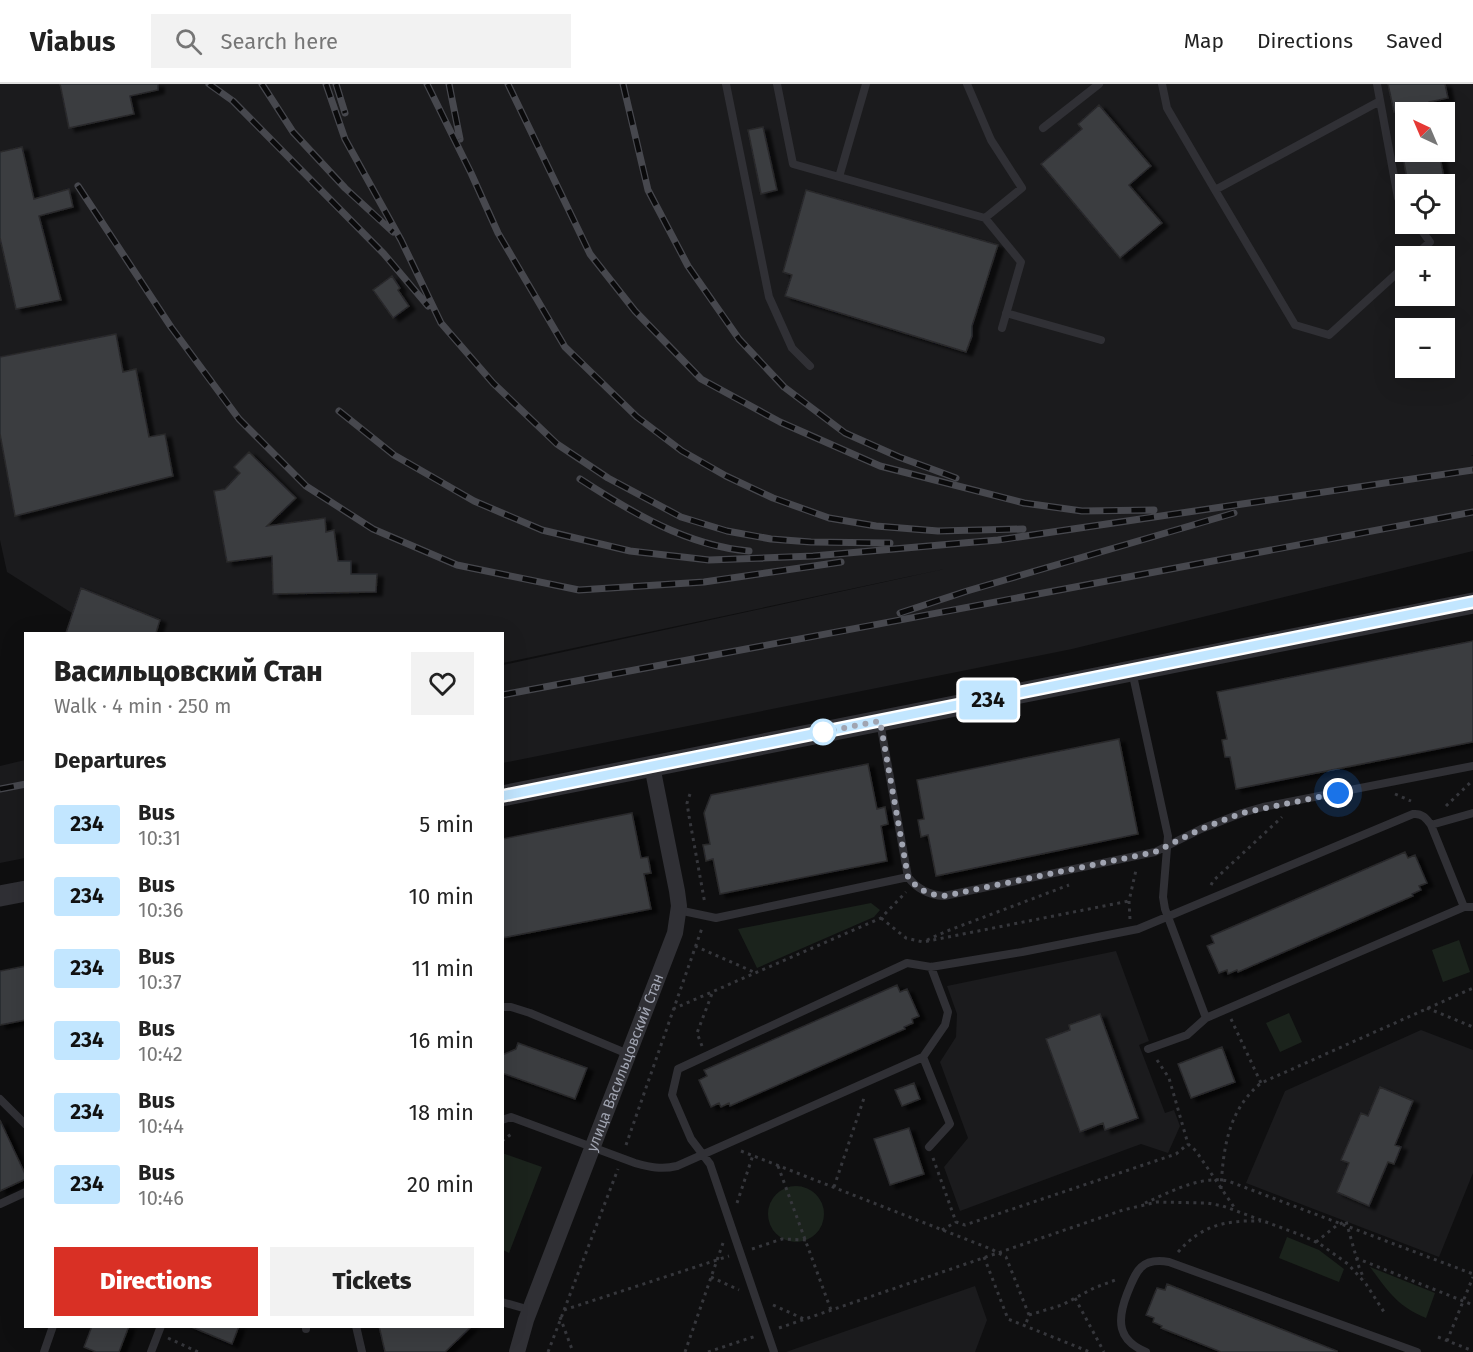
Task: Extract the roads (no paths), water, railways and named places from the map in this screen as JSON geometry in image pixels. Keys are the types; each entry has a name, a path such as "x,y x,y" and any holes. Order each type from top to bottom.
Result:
{"street":[{"path":"504,796 1473,603"},
{"name":"улица Васильцовский Стан","path":"517,1352 530,1310 675,933 678,910 677,891 652,766"},
{"path":"0,896 24,891"}],"lane":[{"path":"726,84 769,297 792,348 810,366"},
{"path":"777,84 793,164 985,218 1021,262 1002,328"},
{"path":"839,177 866,84"},
{"path":"967,84 991,140 1022,188 985,218"},
{"path":"1043,128 1099,84"},
{"path":"1162,84 1167,108 1295,326 1329,335 1395,275"},
{"path":"1377,84 1395,182"},
{"path":"1215,190 1380,101"},
{"path":"1424,234 1430,242 1426,246"},
{"path":"1006,313 1101,340"},
{"path":"1132,671 1168,836 1163,897 1167,916 1206,1018"},
{"path":"880,721 911,880 928,893 944,896 1155,852 1201,829 1242,813 1473,766"},
{"path":"774,1352 710,1164 691,1139 672,1095 678,1069 907,963 932,967 1131,930 1413,814 1419,813 1426,818 1469,907 1206,1018 1187,1035 1148,1048"},
{"path":"1431,825 1473,813"},
{"path":"678,910 716,918 911,880"},
{"path":"504,1119 511,1117 621,1158 666,1169 703,1155 923,1057 945,1025 948,1012 932,967"},
{"path":"504,1007 530,1013 628,1054"},
{"path":"923,1057 950,1124 929,1147"},
{"path":"0,1099 24,1123"},
{"path":"0,1204 24,1192"},
{"path":"1146,1352 1132,1344 1124,1335 1120,1317 1135,1272 1144,1264 1156,1260 1169,1262 1417,1352"},
{"path":"504,1303 530,1310"},
{"path":"44,1352 52,1328"},
{"path":"356,1328 362,1352"},
{"path":"151,1352 160,1329"}],"railway":[{"path":"209,84 233,101 384,254 428,306"},
{"path":"262,84 293,132 345,188 393,232"},
{"path":"326,84 345,139 401,240 441,323 493,383 557,444 608,478 681,517 727,531 771,539 811,542 890,543"},
{"path":"336,84 345,113"},
{"path":"427,84 498,233 565,347 637,417 682,451 726,476 773,498 829,518 876,526 938,531 1023,529"},
{"path":"449,84 460,139"},
{"path":"508,84 590,254 635,311 701,379 780,422 880,466 1024,503 1082,511 1154,510"},
{"path":"623,84 648,190 688,266 739,339 784,387 845,433 899,457 956,478"},
{"path":"78,186 171,327 239,419 306,486 373,529 457,565 579,590 704,582 841,562"},
{"path":"339,411 394,455 474,501 542,530 630,551 709,560 813,556 998,540 1473,470"},
{"path":"580,479 660,526 704,542 749,551"},
{"path":"504,695 1473,512"},
{"path":"900,613 967,591 1234,513"},
{"path":"0,789 24,784"}]}
